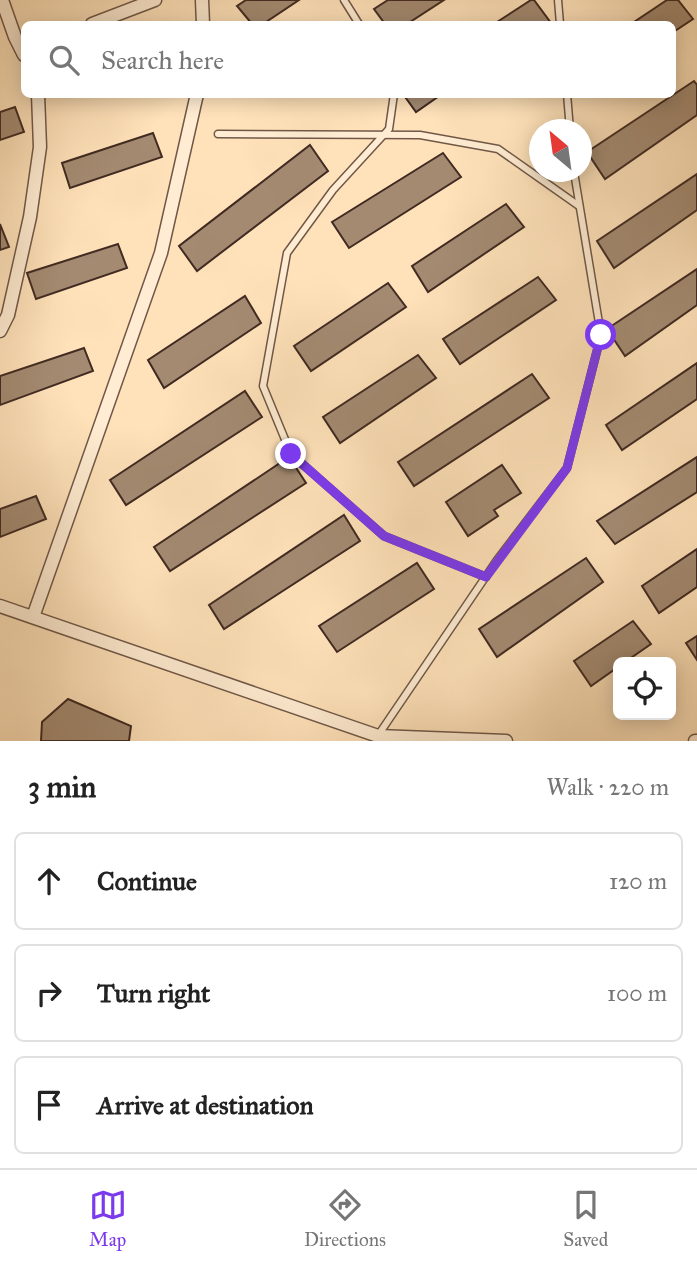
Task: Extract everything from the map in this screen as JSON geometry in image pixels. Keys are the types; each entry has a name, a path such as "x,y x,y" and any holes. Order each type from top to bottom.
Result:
{"street":[{"path":"2,0 21,48"},
{"path":"100,21 155,0"},
{"path":"202,0 202,21"},
{"path":"0,331 8,315 30,216 40,147 38,98"},
{"path":"33,617 161,253 196,98"},
{"path":"0,606 378,736 506,741"}],"lane":[{"path":"344,0 357,21"},
{"path":"558,0 560,21"},
{"path":"393,98 389,129 333,190 287,253 263,386 291,454 384,536 486,577"},
{"path":"567,98 569,119"},
{"path":"218,134 420,135 498,149 579,206"},
{"path":"378,736 486,577 567,468 601,335 575,182"}],"building":[{"path":"246,0 299,0 268,21 250,21 237,6"},
{"path":"388,0 444,0 412,21 383,21 374,9"},
{"path":"534,0 550,21 499,21"},
{"path":"667,0 678,0 693,19 676,30 676,21 636,21"},
{"path":"694,81 697,85 697,115 605,179 592,160 592,149 668,98 676,98 676,93"},
{"path":"406,98 436,98 416,112"},
{"path":"15,107 24,132 0,140 0,112"},
{"path":"153,133 162,157 70,188 62,163"},
{"path":"310,145 328,171 197,271 179,246"},
{"path":"443,153 461,177 349,248 332,222"},
{"path":"697,174 697,210 614,268 597,241"},
{"path":"506,204 524,227 428,292 412,266"},
{"path":"0,224 9,247 0,250"},
{"path":"118,244 127,268 36,299 27,273"},
{"path":"697,269 697,305 625,356 607,329"},
{"path":"538,277 556,300 460,364 443,339"},
{"path":"388,283 406,307 311,371 294,346"},
{"path":"245,296 261,323 164,388 148,360"},
{"path":"84,348 93,371 0,405 0,376"},
{"path":"418,355 436,378 340,443 323,417"},
{"path":"697,363 697,399 622,450 606,425"},
{"path":"532,374 549,398 414,486 398,462"},
{"path":"245,391 262,417 126,505 110,480"},
{"path":"289,457 306,483 170,571 154,547"},
{"path":"697,457 697,492 615,544 597,521"},
{"path":"502,465 521,493 494,510 498,516 468,536 446,502"},
{"path":"36,496 46,519 0,537 0,509"},
{"path":"344,515 360,541 224,629 209,605"},
{"path":"697,549 697,587 659,613 642,586"},
{"path":"586,558 603,582 497,657 479,629"},
{"path":"417,563 434,589 337,652 319,626"},
{"path":"633,621 651,644 632,657 613,657 613,671 591,686 574,661"},
{"path":"697,636 697,660 686,643"},
{"path":"68,699 131,726 129,741 41,741 42,722"}],"route":[{"path":"291,454 384,536 486,577 567,468 601,335"}]}
